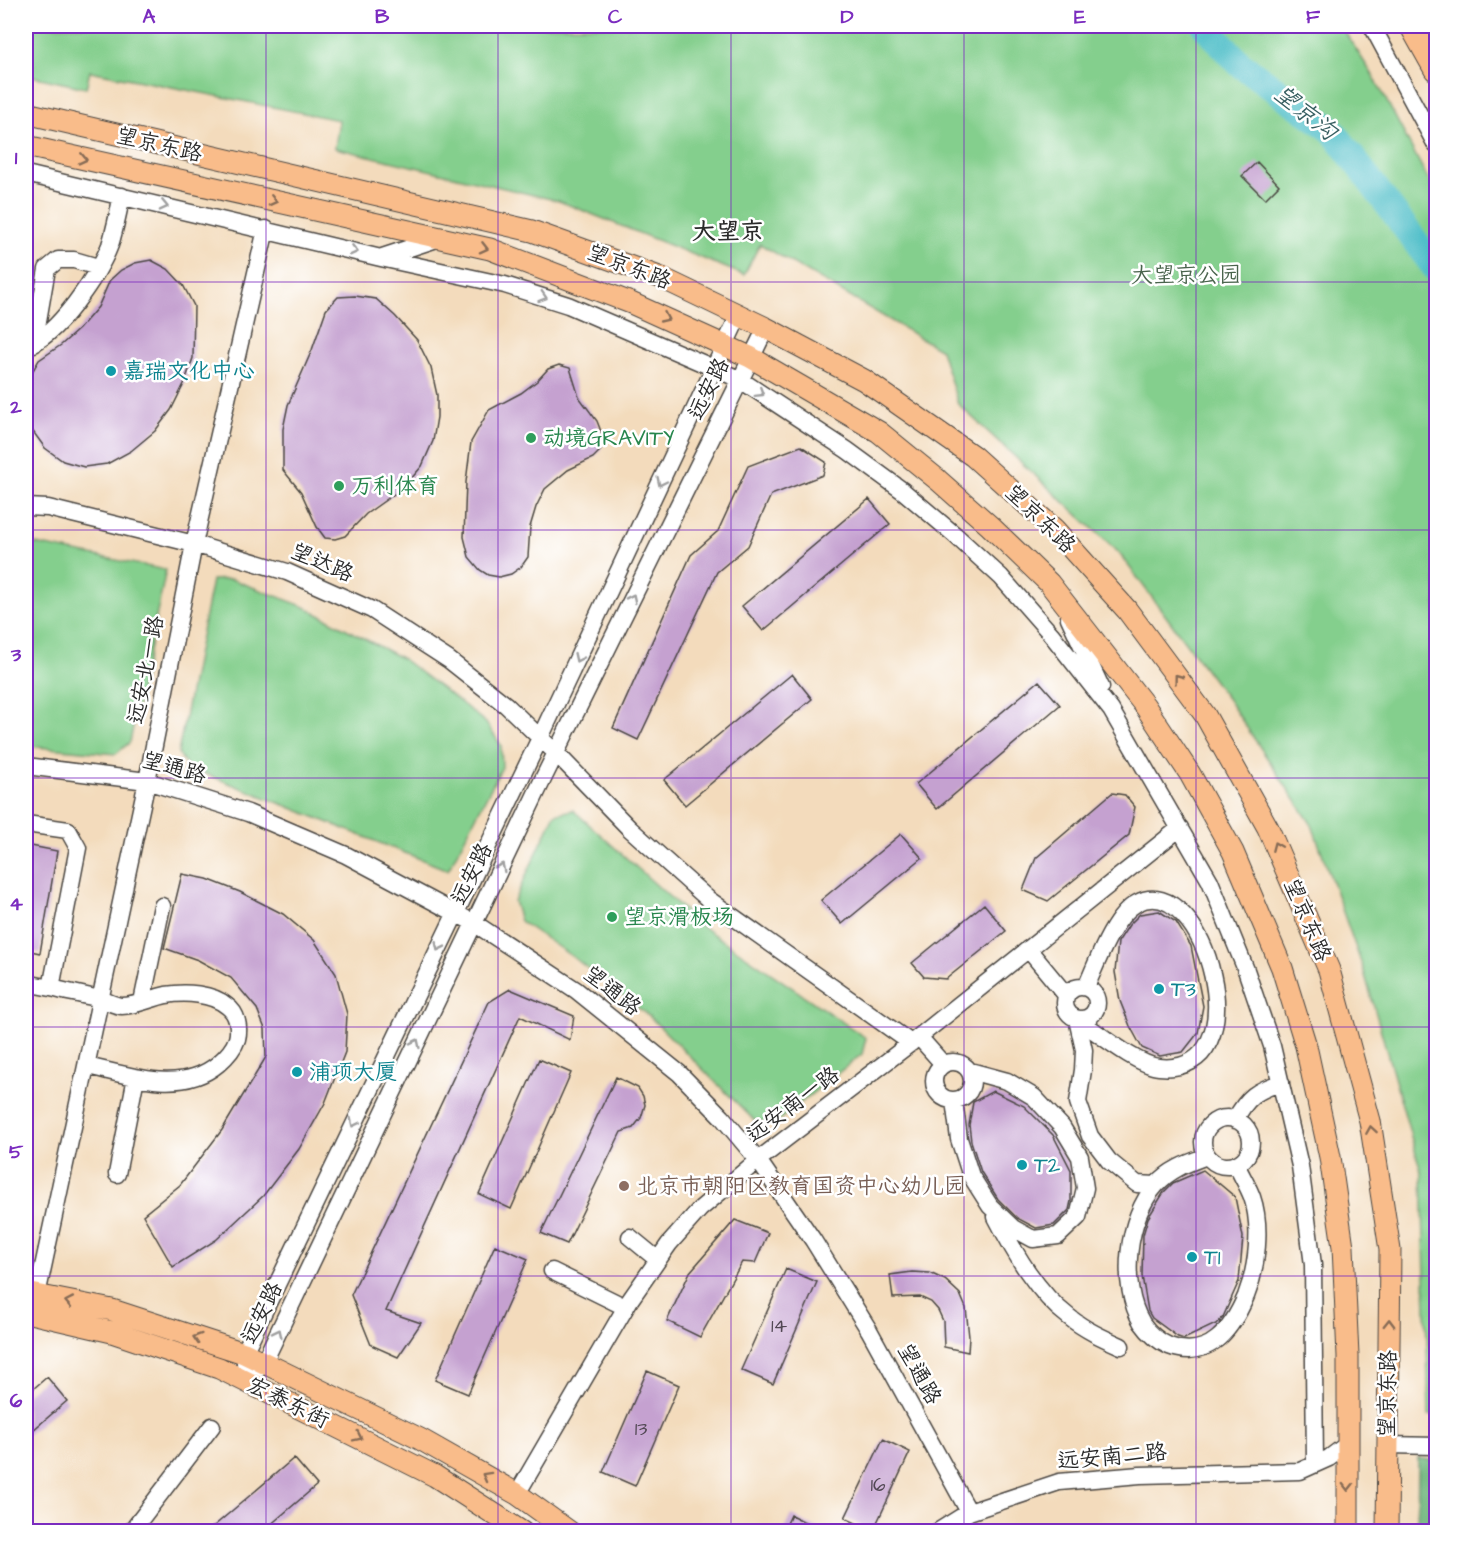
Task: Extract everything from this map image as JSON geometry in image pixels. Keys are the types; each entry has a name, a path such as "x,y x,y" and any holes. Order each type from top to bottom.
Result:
{"highway":[{"path":"1412,26 1437,69"}],"main road":[{"name":"望京东路","path":"26,113 532,231 662,278 766,328 864,380 973,456 1054,529 1127,610 1211,726 1268,828 1329,970 1370,1121 1390,1250 1387,1532"},
{"name":"望京东路","path":"26,146 490,249 631,303 750,357 879,432 990,526 1048,583 1145,706 1190,774 1233,852 1282,968 1308,1057 1330,1157 1341,1235 1348,1356 1347,1532"},
{"name":"宏泰东街","path":"31,1304 112,1310 244,1353 420,1439 517,1494 570,1532"},
{"name":"宏泰东街","path":"31,1304 219,1368 435,1476 522,1532"}],"street":[{"path":"1372,26 1437,145"},
{"path":"26,174 505,285 568,305 739,379 847,450 903,491 955,535 1001,577 1051,634 1111,710"},
{"path":"30,345 58,326 84,292 109,247 122,196"},
{"name":"远安北一路","path":"31,1304 87,1066 194,544 266,229"},
{"path":"381,258 440,238"},
{"path":"30,345 47,269 58,260 74,260 98,267"},
{"name":"远安路","path":"247,1382 244,1353 540,738 739,315"},
{"name":"远安路","path":"247,1382 264,1362 556,753 766,328"},
{"name":"望达路","path":"26,507 48,508 194,544 287,572 372,609 449,660 506,705 629,828 708,899 915,1040 943,1064"},
{"path":"1060,598 1111,710 1210,881 1246,970 1272,1046 1300,1166 1313,1265 1308,1467 1329,1458 1349,1443"},
{"name":"望通路","path":"26,766 147,781 259,818 346,855 474,923 576,990 680,1073 722,1117 758,1160 813,1240 869,1330 969,1512"},
{"path":"26,824 68,830 78,848 51,988"},
{"name":"远安南一路","path":"517,1494 625,1307 658,1260 700,1209 758,1160 915,1040 1180,828"},
{"path":"1077,1019 1091,1015 1097,1005 1095,994 1086,987 1075,988 1066,995 1064,1000 1068,1014 1140,1060 1158,1067 1188,1065 1204,1052 1216,1024 1216,999 1209,964 1198,935 1187,916 1169,901 1162,899 1155,898 1137,902 1123,914 1086,987"},
{"path":"142,1002 162,906"},
{"path":"1028,949 1066,995"},
{"path":"26,983 101,999 120,1006 167,995 190,994 212,998 228,1006 238,1021 236,1040 224,1059 208,1073 188,1080 165,1081 136,1077 87,1066"},
{"path":"1077,1019 1083,1050 1083,1070 1078,1102 1090,1136 1109,1161 1137,1184 1156,1185"},
{"path":"970,1071 972,1083 966,1095 954,1100 942,1097 934,1086 935,1073 949,1061 961,1063 970,1071 1007,1081 1034,1097 1062,1127 1080,1157 1085,1188 1078,1217 1058,1236 1033,1239 1013,1228 990,1206"},
{"path":"117,1174 136,1077"},
{"path":"1234,1120 1242,1106 1253,1094 1281,1083"},
{"path":"954,1100 959,1139 971,1176 990,1206 1014,1253 1042,1289 1068,1316 1092,1333 1121,1346"},
{"path":"1220,1119 1234,1120 1247,1130 1250,1138 1248,1154 1236,1164 1220,1165 1207,1156 1203,1142 1208,1128 1220,1119"},
{"path":"1074,1147 1090,1136"},
{"path":"1207,1156 1180,1165 1156,1185 1138,1212 1128,1257 1131,1293 1142,1322 1158,1341 1180,1350 1203,1350 1223,1334 1239,1313 1253,1277 1257,1231 1252,1198 1236,1164"},
{"path":"630,1237 658,1260"},
{"path":"552,1271 625,1307"},
{"path":"131,1532 212,1426"},
{"path":"1388,1445 1437,1446"},
{"name":"远安南二路","path":"937,1532 969,1512 1059,1482 1140,1475 1308,1467"}],"green space":[{"name":"大望京公园","path":"26,26 1341,26 1374,77 1436,194 1436,1416 1429,1415 1422,1175 1363,968 1312,825 1229,701 1119,553 958,404 941,350 760,244 744,275 559,201 335,148 339,120 90,71 86,88 26,75"},
{"path":"26,542 166,570 130,742 116,754 26,746"},
{"path":"231,579 305,607 401,658 486,723 501,745 502,767 448,870 188,767 178,753 212,580"},
{"path":"573,810 703,927 866,1038 862,1054 775,1123 755,1121 650,1017 577,960 520,921 514,901 555,814"},
{"path":"1418,1458 1436,1461 1436,1531 1417,1531"}],"building":[{"path":"1257,162 1279,185 1265,199 1242,176"},
{"name":"嘉瑞文化中心","path":"151,260 168,269 183,285 194,306 193,358 184,384 171,410 155,431 131,451 107,464 84,467 63,461 45,448 26,422 27,381 39,360 79,329 98,307 110,280 121,270 135,263"},
{"path":"355,296 376,299 417,340 431,368 437,395 437,417 433,441 422,466 404,487 366,514 345,536 335,539 325,538 317,527 301,492 283,470 283,429 288,405 312,350 326,310 338,297"},
{"path":"559,365 570,368 579,397 597,421 602,434 601,450 593,458 568,470 545,489 530,527 528,557 521,567 511,574 499,577 488,575 480,570 469,557 464,537 466,482 471,442 489,410 521,393 548,369"},
{"path":"801,446 826,462 823,475 771,495 748,546 717,572 638,740 613,728 691,555 718,531 748,466"},
{"path":"869,499 890,524 763,631 742,606"},
{"path":"792,674 812,699 685,805 664,780"},
{"path":"1039,681 1060,705 937,809 916,784"},
{"path":"1112,793 1125,795 1135,807 1129,835 1048,901 1023,890 1036,858"},
{"path":"901,834 922,858 842,924 821,900"},
{"path":"26,845 57,851 40,953 26,950"},
{"name":"浦项大厦","path":"182,874 207,879 240,892 283,914 314,940 336,974 347,1014 345,1052 325,1103 299,1149 263,1196 216,1240 173,1267 143,1215 180,1185 222,1130 266,1057 265,1029 257,1009 231,978 198,960 164,948"},
{"path":"984,904 1006,931 946,979 924,977 912,963"},
{"name":"T3","path":"1159,911 1176,922 1191,946 1203,1006 1198,1033 1183,1052 1160,1056 1142,1048 1130,1026 1120,1001 1115,972 1118,942 1129,925 1140,914"},
{"path":"510,989 574,1016 570,1040 520,1016 386,1311 421,1323 398,1357 371,1345 351,1295 489,1002"},
{"path":"539,1059 571,1073 511,1209 479,1194"},
{"path":"616,1077 638,1088 645,1105 641,1118 633,1128 621,1132 567,1244 541,1233"},
{"name":"T2","path":"993,1091 1024,1106 1053,1135 1071,1170 1069,1210 1054,1225 1036,1228 1017,1218 998,1199 981,1172 971,1141 969,1125 973,1102"},
{"name":"T1","path":"1203,1170 1235,1197 1243,1237 1239,1281 1218,1323 1184,1339 1152,1318 1148,1311 1142,1276 1143,1235 1148,1218 1164,1192 1173,1183"},
{"path":"735,1220 768,1233 755,1263 742,1262 700,1337 667,1321 690,1272"},
{"path":"495,1245 528,1259 468,1394 435,1380"},
{"path":"786,1269 817,1282 773,1384 741,1370"},
{"path":"912,1272 930,1273 945,1280 960,1294 966,1308 968,1352 944,1347 943,1321 931,1302 920,1297 893,1298 890,1275"},
{"path":"647,1371 679,1385 635,1486 603,1472"},
{"path":"47,1377 67,1401 26,1436 26,1395"},
{"path":"883,1439 910,1452 873,1531 845,1518"},
{"path":"294,1458 317,1485 262,1532 207,1532"},
{"path":"791,1515 825,1532 783,1532"}],"waterway":[{"name":"望京沟","path":"1205,26 1240,64 1332,130 1436,269"}],"place":[{"name":"嘉瑞文化中心","path":"111,371"},
{"name":"动境GRAVITY","path":"531,438"},
{"name":"万利体育","path":"339,486"},
{"name":"望京滑板场","path":"612,917"},
{"name":"T3","path":"1159,989"},
{"name":"浦项大厦","path":"297,1072"},
{"name":"T2","path":"1022,1165"},
{"name":"北京市朝阳区教育国资中心幼儿园","path":"624,1186"},
{"name":"T1","path":"1192,1257"}],"district":[{"name":"大望京","path":"728,232"}]}
